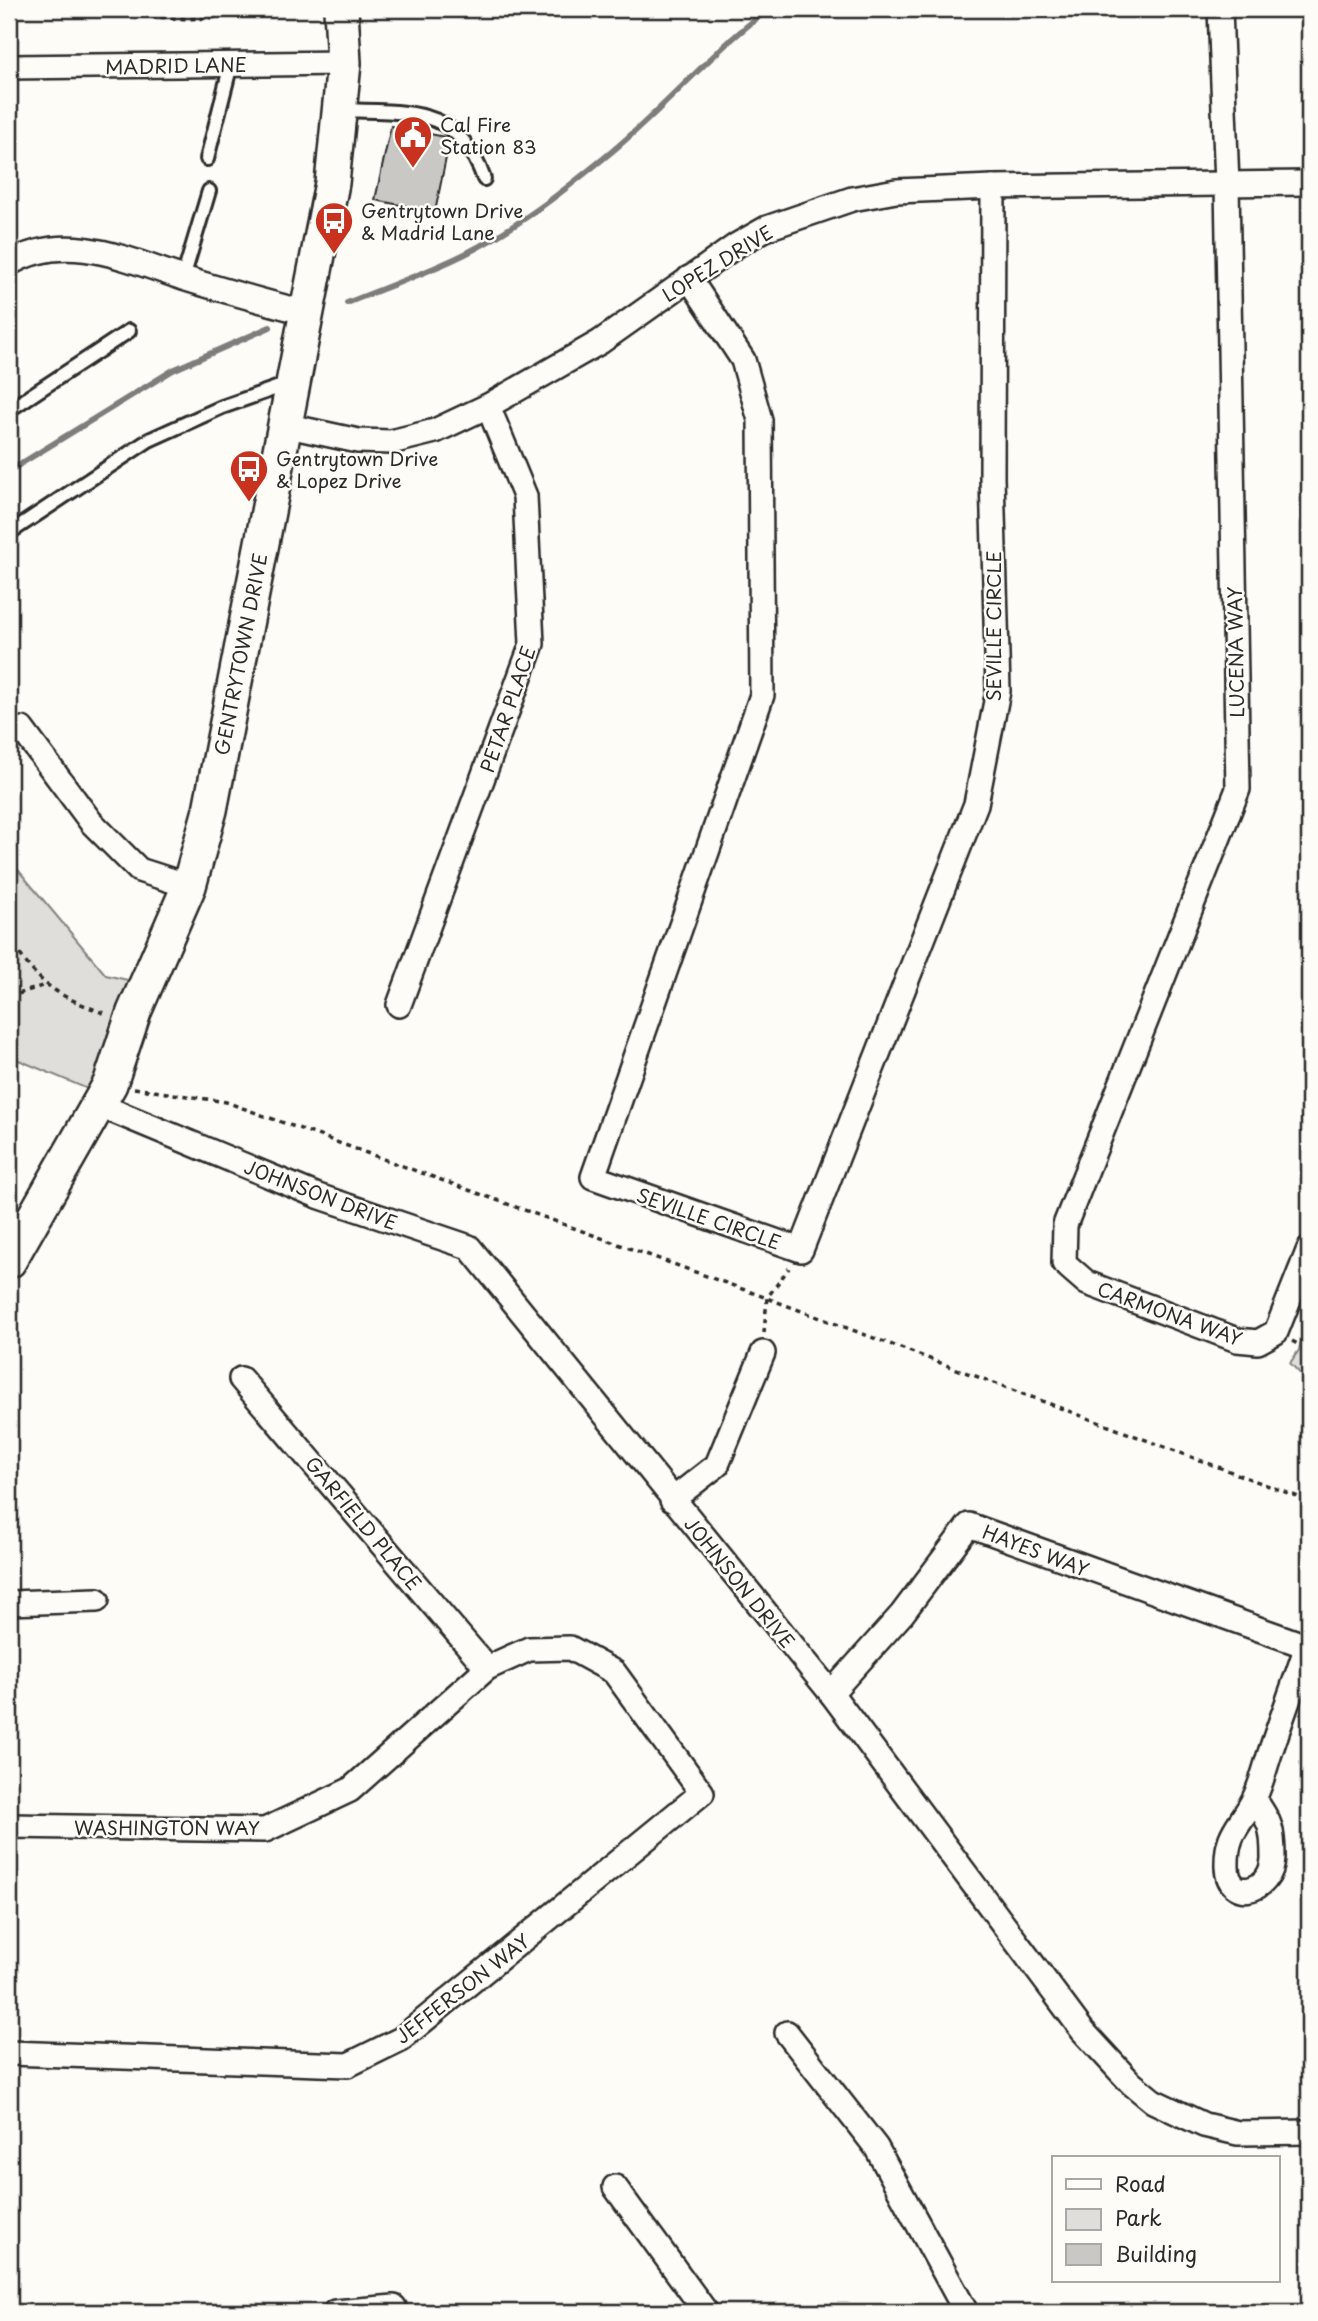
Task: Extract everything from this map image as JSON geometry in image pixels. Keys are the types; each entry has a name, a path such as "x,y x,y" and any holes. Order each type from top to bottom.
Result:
{"street":[{"name":"GENTRYTOWN DRIVE","path":"9,1261 105,1094 131,1023 189,886 210,810 332,183 344,63 341,9"},
{"name":"LUCENA WAY","path":"1064,1263 1065,1225 1238,789 1227,184 1220,9"},
{"name":"MADRID LANE","path":"9,67 344,63"},
{"name":"LOPEZ DRIVE","path":"284,425 358,441 391,442 417,438 488,406 600,342 689,278 767,228 852,199 896,191 993,187 1309,183"},
{"name":"SEVILLE CIRCLE","path":"689,278 743,360 760,420 762,695 593,1177 801,1250 976,804 998,691 992,477 993,187"},
{"path":"9,264 41,250 85,248 122,256 183,278 307,313"},
{"name":"PETAR PLACE","path":"399,1005 532,644 525,496 488,406"},
{"path":"22,729 91,822 139,870 189,886"},
{"name":"JOHNSON DRIVE","path":"105,1094 318,1196 470,1247 831,1693 1082,2030 1131,2083 1153,2101 1204,2125 1238,2133 1309,2132"},
{"name":"CARMONA WAY","path":"1064,1263 1087,1283 1237,1340 1258,1342 1276,1332 1309,1250"},
{"path":"673,1500 717,1465 763,1353"},
{"name":"GARFIELD PLACE","path":"241,1379 487,1668"},
{"name":"HAYES WAY","path":"831,1693 902,1614 969,1525 1308,1646"},
{"path":"9,1603 97,1600"},
{"path":"1254,1799 1308,1646"},
{"name":"WASHINGTON WAY","path":"9,1826 265,1830 350,1790 487,1668 529,1649 570,1648 614,1672 702,1793"},
{"name":"JEFFERSON WAY","path":"9,2053 348,2064 401,2039 702,1793"},
{"path":"787,2034 876,2147 966,2312"},
{"path":"615,2187 706,2312"},
{"path":"335,2312 394,2307"}],"lane":[{"path":"208,159 231,64"},
{"path":"340,110 404,113 445,124 462,136 472,149 484,179"},
{"path":"183,278 209,191"},
{"path":"9,410 128,331"},
{"path":"9,533 149,440 222,407 292,382"}],"path":[{"path":"91,9 190,20 220,18 250,9"},
{"path":"932,9 1019,9"},
{"path":"9,937 45,985 79,1003 131,1023"},
{"path":"9,997 45,985"},
{"path":"105,1094 226,1102 767,1298 1309,1501"},
{"path":"763,1353 767,1298 801,1250"}],"green space":[{"path":"9,859 106,975 132,981 90,1090 9,1056"},
{"path":"1309,1302 1309,1383 1290,1363 1299,1350"}],"building":[{"name":"Cal Fire Station 83","path":"391,126 450,138 435,212 375,200"}],"waterway":[{"path":"347,303 465,254 537,210 626,140 726,44 769,9"},
{"path":"9,471 173,370 270,327"}],"place":[{"name":"Cal Fire Station 83","path":"413,169"},
{"name":"Gentrytown Drive & Madrid Lane","path":"334,255"},
{"name":"Gentrytown Drive & Lopez Drive","path":"249,503"}]}
